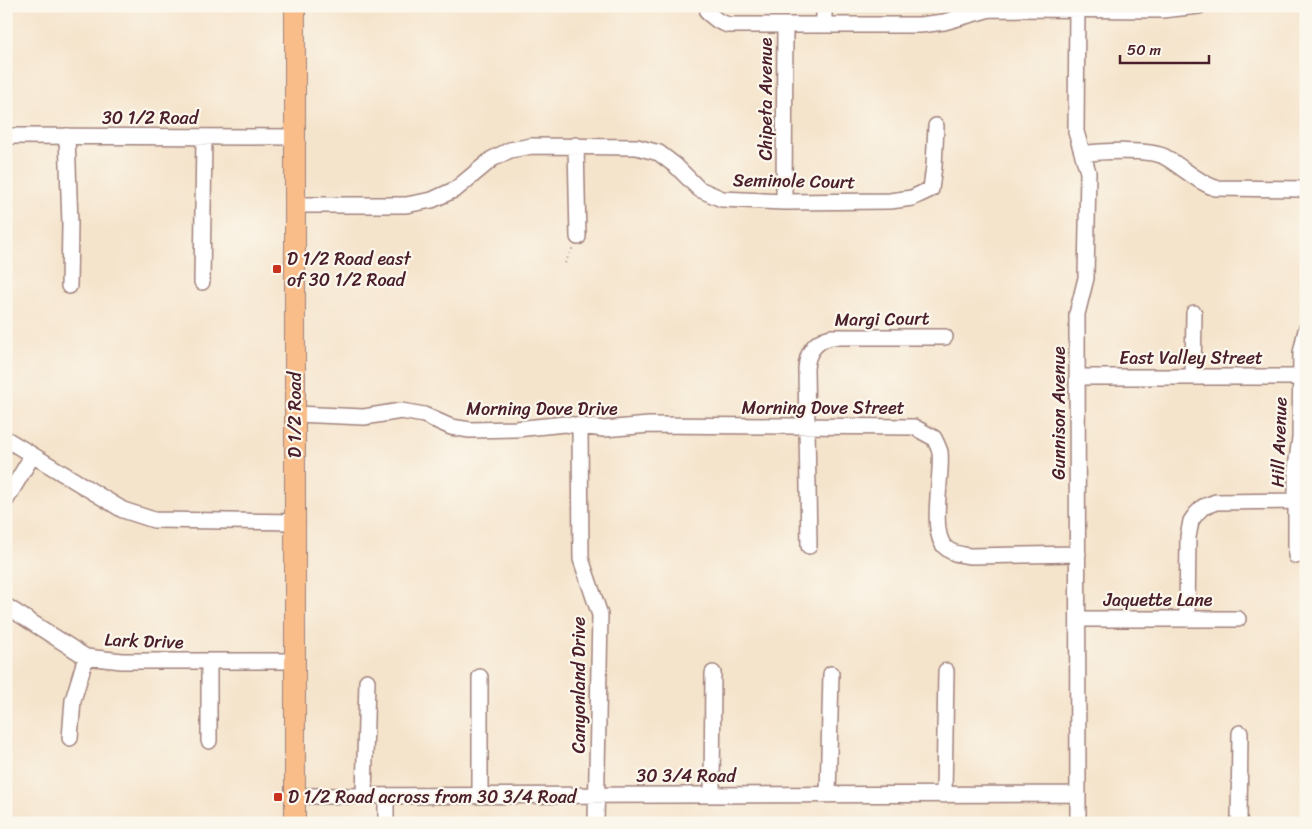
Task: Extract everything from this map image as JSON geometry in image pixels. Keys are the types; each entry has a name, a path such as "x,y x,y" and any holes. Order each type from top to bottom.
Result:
{"main road":[{"name":"D 1/2 Road","path":"295,6 295,823"}],"street":[{"path":"824,6 824,25"},
{"path":"708,9 718,22 728,25 920,25 944,14 990,9 1077,8 1162,10 1199,6"},
{"name":"Gunnison Avenue","path":"1077,8 1076,132 1088,172 1086,278 1077,314 1078,823"},
{"name":"Chipeta Avenue","path":"784,202 785,25"},
{"name":"Seminole Court","path":"295,205 415,204 432,200 456,189 492,159 510,150 532,146 576,145 637,147 659,153 676,166 699,189 722,199 784,202 912,198 930,189 934,166 936,126"},
{"name":"30 1/2 Road","path":"6,136 295,137"},
{"path":"67,136 70,224 69,286"},
{"path":"202,282 204,137"},
{"path":"576,145 578,237"},
{"path":"1084,154 1094,152 1149,152 1164,156 1202,184 1215,188 1306,189"},
{"path":"1193,377 1194,313"},
{"name":"Hill Avenue","path":"1296,556 1296,501 1303,378 1300,353 1306,330"},
{"name":"Margi Court","path":"807,426 807,361 812,350 820,341 832,337 945,338"},
{"name":"East Valley Street","path":"1077,377 1303,378"},
{"name":"Morning Dove Drive","path":"295,414 364,416 401,411 424,415 450,427 470,430 516,429 565,424 604,429 649,425 702,426"},
{"name":"Morning Dove Street","path":"702,426 914,427 934,438 940,452 937,495 939,536 944,546 955,554 970,556 1078,554"},
{"path":"807,426 808,546"},
{"name":"Canyonland Drive","path":"580,427 581,559 600,615 596,823"},
{"path":"6,439 123,510 154,520 295,522"},
{"path":"6,500 32,456"},
{"path":"1186,620 1188,537 1191,521 1196,514 1203,507 1216,502 1296,501"},
{"name":"Lark Drive","path":"6,606 86,656 122,661 295,661"},
{"name":"Jaquette Lane","path":"1078,620 1238,619"},
{"path":"70,738 73,700 86,656"},
{"path":"209,661 209,741"},
{"path":"944,795 946,671"},
{"path":"712,795 713,673"},
{"path":"828,795 832,674"},
{"path":"480,678 480,796"},
{"path":"364,796 367,682"},
{"path":"1239,823 1240,733"},
{"name":"30 3/4 Road","path":"295,796 1077,794"},
{"path":"386,796 386,823"}],"place":[{"name":"D 1/2 Road east of 30 1/2 Road","path":"277,269"},
{"name":"D 1/2 Road across from 30 3/4 Road","path":"278,797"}]}
